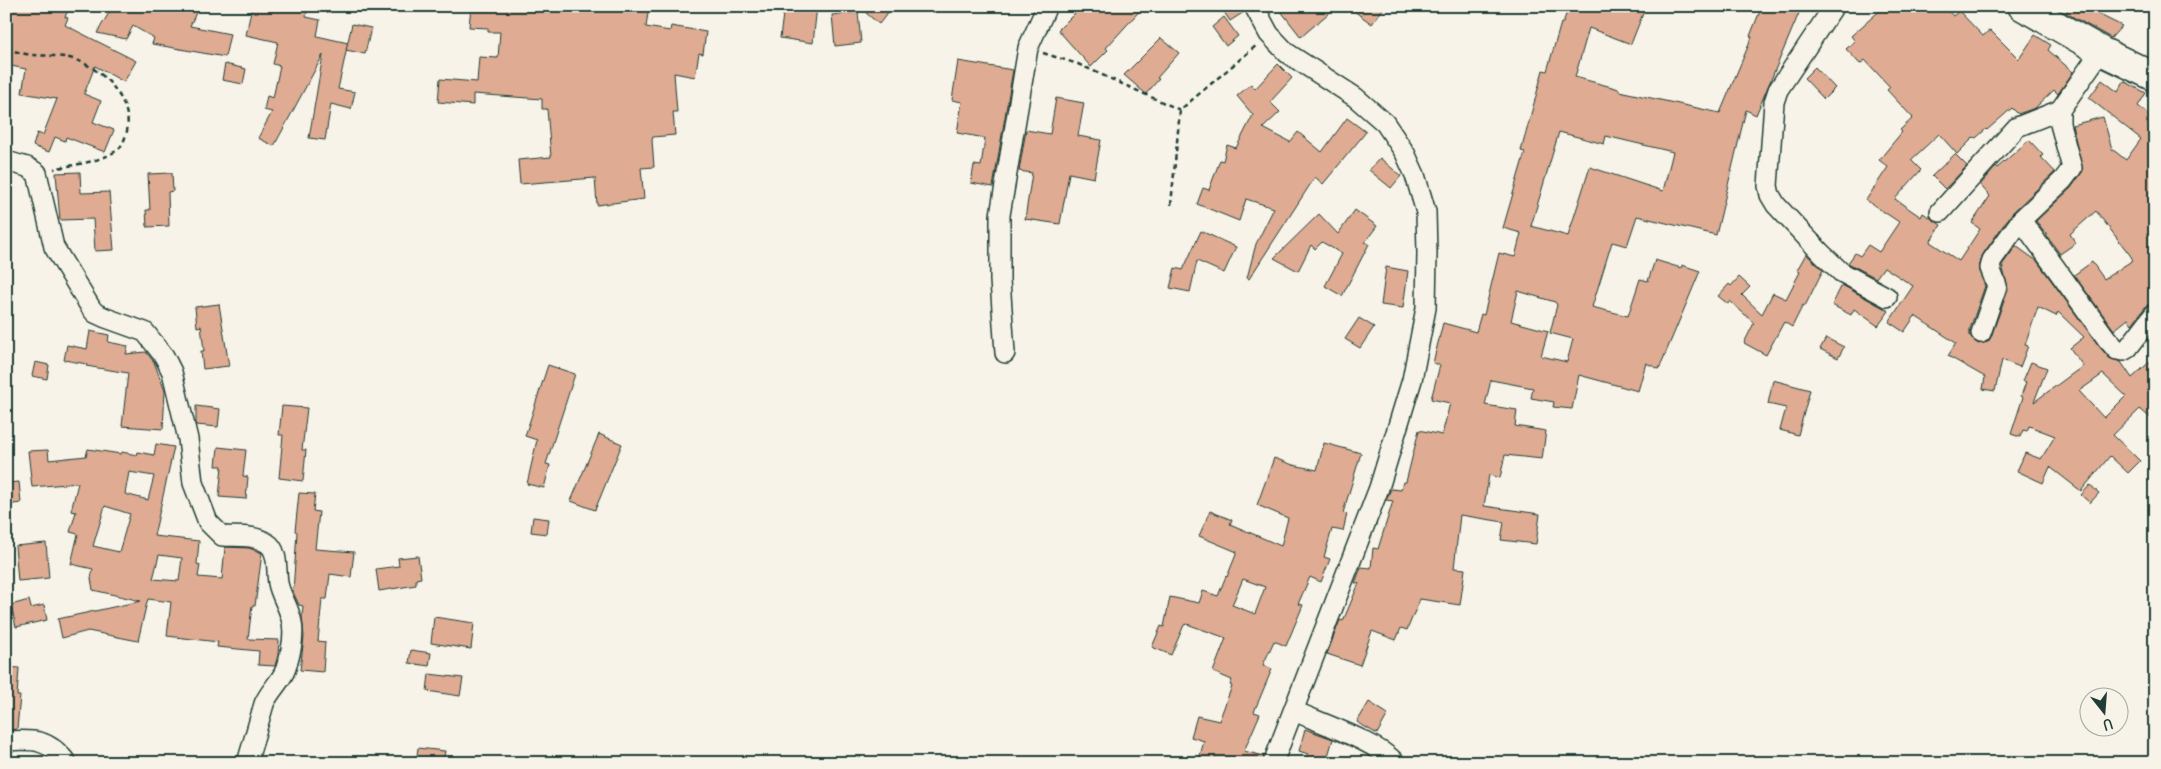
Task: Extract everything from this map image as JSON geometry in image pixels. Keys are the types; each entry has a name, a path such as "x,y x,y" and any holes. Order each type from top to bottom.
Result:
{"highway":[{"path":"2022,6 2101,51 2155,77"}],"street":[{"path":"1005,353 1000,280 1000,215 1028,48 1047,6"},
{"path":"1254,6 1269,34 1287,53 1355,97 1385,123 1405,153 1415,176 1426,212 1426,308 1412,380 1379,488 1273,763"},
{"path":"1834,6 1778,90 1774,102 1768,186 1776,206 1822,254 1852,280 1887,297"},
{"path":"1940,212 2017,127 2060,110 2101,51"},
{"path":"1981,333 1997,286 1990,265 2021,220 2063,180 2072,168 2060,124 2060,110"},
{"path":"6,160 22,165 37,174 54,247 91,308 106,318 145,332 164,356 172,372 188,438 193,483 208,522 222,536 246,536 270,544 275,556 278,583 291,616 291,650 286,671 267,696 247,763"},
{"path":"2021,220 2101,331 2117,350 2123,351 2128,348 2155,313"},
{"path":"1294,711 1376,748 1390,756 1396,763"},
{"path":"6,741 29,739 42,742 61,754 67,763"}],"path":[{"path":"1171,205 1180,110 1269,34"},
{"path":"1028,48 1078,64 1180,110"},
{"path":"6,49 32,55 68,57 96,70 117,92 126,113 128,128 118,150 86,164 37,174"}],"building":[{"path":"6,6 70,6 65,17 68,18 65,25 136,61 124,82 95,66 84,94 101,101 93,122 114,130 105,152 66,137 65,141 55,137 49,152 33,146 37,133 43,135 57,99 22,93 26,69 6,65"},
{"path":"113,6 199,6 190,26 230,34 225,57 152,44 154,38 133,26 126,39 97,33"},
{"path":"252,6 267,6 286,10 287,8 307,12 306,17 320,20 317,36 348,43 338,89 355,92 351,109 331,104 325,140 309,138 323,55 274,146 258,138 272,112 264,110 267,96 273,98 280,66 273,64 278,42 246,35"},
{"path":"471,6 564,12 565,6 626,9 626,6 649,6 646,27 670,31 671,26 706,32 703,54 699,53 695,77 674,73 677,112 673,112 675,135 653,137 654,167 641,168 644,199 597,205 595,178 520,184 518,160 551,157 547,109 542,109 542,99 473,94 473,105 438,102 440,79 477,82 479,57 498,58 500,32 488,32 488,28 469,27"},
{"path":"784,6 817,6 813,43 780,38"},
{"path":"872,6 893,6 879,24 866,13"},
{"path":"1070,6 1144,6 1106,48 1108,50 1091,67 1058,30 1076,12"},
{"path":"1220,6 1243,6 1244,12 1230,21"},
{"path":"1277,6 1337,6 1301,37"},
{"path":"1347,6 1385,6 1372,24"},
{"path":"1569,6 1646,6 1631,44 1589,28 1575,77 1619,89 1619,91 1720,113 1752,37 1750,36 1762,6 1802,6 1756,115 1746,110 1716,235 1637,216 1627,246 1612,242 1592,307 1628,316 1640,279 1648,281 1655,260 1681,268 1682,265 1700,271 1659,369 1646,363 1638,391 1579,375 1572,409 1553,407 1554,402 1531,398 1533,388 1491,380 1485,405 1517,410 1515,426 1546,431 1542,459 1505,455 1500,478 1489,475 1484,506 1540,514 1536,544 1501,540 1504,522 1460,515 1454,568 1465,569 1460,605 1420,599 1407,630 1401,628 1396,640 1372,631 1360,665 1327,654 1340,620 1343,621 1359,583 1355,583 1361,567 1371,568 1373,548 1378,549 1393,501 1386,500 1391,489 1401,490 1403,482 1406,482 1419,430 1442,435 1450,403 1431,399 1440,365 1433,363 1443,323 1476,332 1481,314 1484,315 1499,253 1515,257 1521,233 1503,228 1525,152 1521,151 1543,70 1547,71 1561,23 1563,23","holes":["1559,132 1604,144 1606,136 1673,152 1663,191 1590,167 1568,236 1531,226","1518,291 1555,302 1557,305 1550,333 1573,339 1567,362 1541,356 1548,331 1511,321"]},
{"path":"1885,6 1944,6 1953,16 1959,11 1983,36 1990,30 2019,59 2035,35 2051,45 2048,50 2073,72 2058,94 2054,90 2035,108 2018,114 2012,108 1987,130 1976,138 1974,137 1957,154 1939,134 1911,160 1921,170 1895,199 1921,217 1923,213 1941,225 1930,242 1959,261 1980,229 1972,223 1990,196 1980,185 1996,167 2029,140 2043,155 2041,157 2055,172 2012,213 1981,257 1979,272 1985,286 1970,329 1970,336 1978,344 1988,342 1991,337 2008,289 2002,265 2016,246 2037,261 2099,346 2109,358 2121,362 2132,378 2155,357 2155,422 2140,409 2113,435 2140,461 2128,473 2110,456 2081,491 2050,467 2043,483 2017,471 2025,453 2041,459 2055,436 2029,426 2027,431 2023,430 2020,437 2011,434 2023,397 2021,396 2026,382 2023,381 2031,362 2047,368 2034,402 2083,366 2070,348 2084,337 2058,312 2056,316 2038,307 2025,345 2028,346 2020,367 2002,360 1995,391 1983,389 1985,377 1948,356 1956,343 1915,316 1904,332 1889,322 1913,286 1884,267 1876,278 1848,263 1855,253 1860,256 1868,245 1879,252 1899,222 1866,200 1888,167 1879,160 1902,132 1900,130 1913,118 1887,90 1890,87 1865,60 1860,64 1846,49 1855,41 1851,36","holes":["2103,374 2126,396 2104,418 2079,391"]},
{"path":"2069,6 2097,6 2094,12 2122,26 2111,38 2066,13"},
{"path":"858,12 861,43 835,46 832,15"},
{"path":"1224,17 1238,36 1226,46 1212,27"},
{"path":"352,24 371,28 365,54 346,50"},
{"path":"1161,38 1179,53 1146,94 1124,75"},
{"path":"958,61 1013,70 993,187 971,183 974,165 981,166 985,138 957,133 962,102 952,100"},
{"path":"225,64 246,69 243,84 222,80"},
{"path":"1278,64 1292,78 1270,102 1280,112 1263,128 1290,142 1298,132 1322,152 1347,118 1366,132 1323,184 1315,177 1249,279 1247,278 1256,244 1274,208 1246,199 1239,221 1197,204 1203,188 1209,190 1220,160 1223,161 1227,145 1236,148 1253,115 1237,96 1251,84 1255,89"},
{"path":"1815,67 1835,88 1824,99 1804,78"},
{"path":"2102,80 2118,92 2124,81 2146,93 2138,106 2155,119 2155,302 2146,306 2132,324 2128,319 2114,330 2074,275 2092,262 2104,279 2133,260 2130,255 2096,211 2070,234 2076,243 2060,254 2046,235 2048,234 2043,231 2036,221 2071,188 2083,171 2072,125 2103,117 2112,149 2126,160 2141,139 2089,98"},
{"path":"1056,98 1084,103 1078,136 1101,140 1094,178 1069,173 1060,224 1025,219 1032,173 1019,171 1026,130 1050,134"},
{"path":"1955,154 1967,166 1945,189 1932,176"},
{"path":"1380,158 1401,176 1391,188 1369,170"},
{"path":"80,172 81,193 109,192 114,250 95,251 93,219 60,220 56,173"},
{"path":"172,173 173,191 168,192 169,226 147,227 146,210 150,210 148,174"},
{"path":"1355,210 1377,226 1365,242 1369,244 1342,296 1325,286 1342,254 1322,242 1315,249 1311,245 1298,271 1274,258 1319,214 1338,234"},
{"path":"1201,231 1236,247 1224,273 1197,261 1190,292 1170,288 1175,268 1183,270"},
{"path":"1806,254 1823,270 1792,327 1784,322 1766,355 1744,343 1754,323 1730,301 1728,304 1718,296 1729,284 1731,286 1739,277 1750,287 1742,295 1762,314 1773,293 1786,299 1800,272 1797,270"},
{"path":"1386,267 1408,271 1403,308 1381,305"},
{"path":"1842,285 1889,311 1878,326 1854,309 1851,315 1832,305"},
{"path":"219,304 229,366 203,369 201,351 204,351 201,326 197,327 195,307"},
{"path":"1359,318 1374,327 1360,348 1345,339"},
{"path":"90,331 109,335 108,342 128,346 126,354 146,352 154,362 165,391 163,429 122,426 128,373 86,366 87,364 64,360 67,345 87,349"},
{"path":"1826,338 1844,347 1838,358 1820,349"},
{"path":"35,362 49,365 47,379 32,376"},
{"path":"548,365 575,374 546,464 550,465 544,488 527,484 537,440 525,436"},
{"path":"1773,380 1810,390 1798,435 1780,430 1786,408 1768,404"},
{"path":"196,406 220,409 218,427 196,425"},
{"path":"282,406 307,408 302,450 306,450 303,481 279,478 283,435 279,435"},
{"path":"599,434 622,444 595,510 571,501"},
{"path":"1324,443 1361,453 1343,513 1347,514 1343,531 1332,529 1324,557 1330,559 1321,582 1310,577 1298,604 1303,605 1286,646 1274,641 1263,665 1272,669 1254,712 1260,714 1244,751 1264,756 1262,763 1198,763 1204,741 1191,737 1197,716 1219,721 1232,686 1230,685 1232,680 1213,672 1226,638 1187,624 1184,625 1171,655 1152,647 1161,626 1164,627 1170,597 1199,603 1203,591 1218,596 1227,577 1237,552 1199,536 1210,511 1232,520 1230,524 1281,546 1288,518 1257,505 1274,458 1293,465 1317,470","holes":["1243,579 1265,587 1255,614 1232,605"]},
{"path":"156,444 174,447 154,536 199,541 197,564 200,565 198,577 222,579 225,547 249,548 262,553 255,606 252,606 248,639 279,640 275,666 258,665 259,651 217,647 218,642 167,636 171,602 148,599 138,641 88,631 62,638 58,619 141,601 93,590 91,578 93,569 71,564 78,534 70,532 76,512 71,511 78,483 32,487 28,451 48,450 49,460 86,456 88,449 121,454 122,452 137,455 138,452 154,455","holes":["129,472 154,476 148,500 125,494","105,506 130,514 119,552 93,546","159,555 182,558 179,581 153,579"]},
{"path":"218,447 246,450 243,476 248,477 246,499 219,497 222,466 216,466"},
{"path":"19,482 21,503 6,505 6,483"},
{"path":"2090,485 2099,493 2090,503 2081,495"},
{"path":"299,493 315,494 313,511 319,512 315,549 354,552 351,577 330,574 327,599 322,599 318,641 325,642 323,672 300,670 304,637 303,606 299,605 293,592 297,532 295,531"},
{"path":"533,517 549,519 547,534 531,532"},
{"path":"46,543 49,578 18,581 15,546"},
{"path":"418,556 421,578 416,579 416,585 379,591 376,569 399,566 398,558"},
{"path":"29,600 31,608 44,605 47,620 16,627 11,605"},
{"path":"434,617 474,623 471,649 431,643"},
{"path":"411,650 431,653 429,666 409,663"},
{"path":"6,667 19,668 17,696 20,696 17,729 6,730"},
{"path":"429,674 463,678 460,696 427,691"},
{"path":"1369,702 1388,714 1377,734 1357,722"},
{"path":"1305,729 1333,739 1326,763 1304,763 1308,754 1299,751"},
{"path":"418,748 445,751 443,763 416,763"}]}
